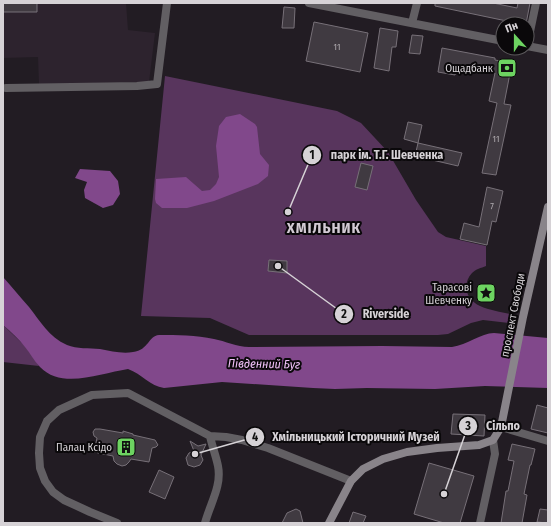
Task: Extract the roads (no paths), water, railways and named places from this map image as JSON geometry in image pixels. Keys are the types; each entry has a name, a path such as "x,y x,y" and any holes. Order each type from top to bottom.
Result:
{"main road":[{"name":"проспект Свободи","path":"494,440 501,427 506,406 533,269 548,207"},
{"path":"329,523 351,482 362,469 383,459 407,452 479,445 494,440"}],"street":[{"path":"6,88 137,86 157,84 167,3"},
{"path":"309,3 495,39"},
{"path":"412,23 417,3"},
{"path":"533,16 536,3"},
{"path":"535,48 548,50"},
{"path":"117,523 64,500 53,492 45,481 40,468 40,437 47,421 59,410 92,395 128,393 210,436 242,440 268,448 351,482"},
{"path":"501,427 548,441"},
{"path":"205,523 218,483 219,467 210,436"},
{"path":"480,523 495,454 494,440"}],"water":[{"path":"240,114 257,127 260,154 269,165 268,176 258,184 214,201 187,208 162,208 156,203 156,179 186,177 202,191 210,190 216,184 219,177 216,146 219,126 226,117"},
{"path":"80,169 110,171 118,181 120,194 113,205 103,208 85,198 84,190 87,182 75,178"},
{"name":"Південний Буг","path":"3,277 55,338 67,345 75,347 129,353 142,349 155,336 180,335 218,340 249,347 452,347 484,335 494,333 548,338 548,388 485,386 435,389 335,389 222,382 164,388 154,385 128,369 82,378 59,378 49,374 40,367 20,341 3,325"}],"place":[{"name":"Ощадбанк","path":"507,68"},
{"name":"парк ім. Т.Г. Шевченка","path":"288,212"},
{"name":"Riverside","path":"278,266"},
{"name":"Тарасові Шевченку","path":"486,293"},
{"name":"Палац Ксідо","path":"126,447"},
{"name":"Хмільницький Історичний Музей","path":"195,454"},
{"name":"Сільпо","path":"444,494"}],"district":[{"name":"ХМІЛЬНИК","path":"324,228"}]}
